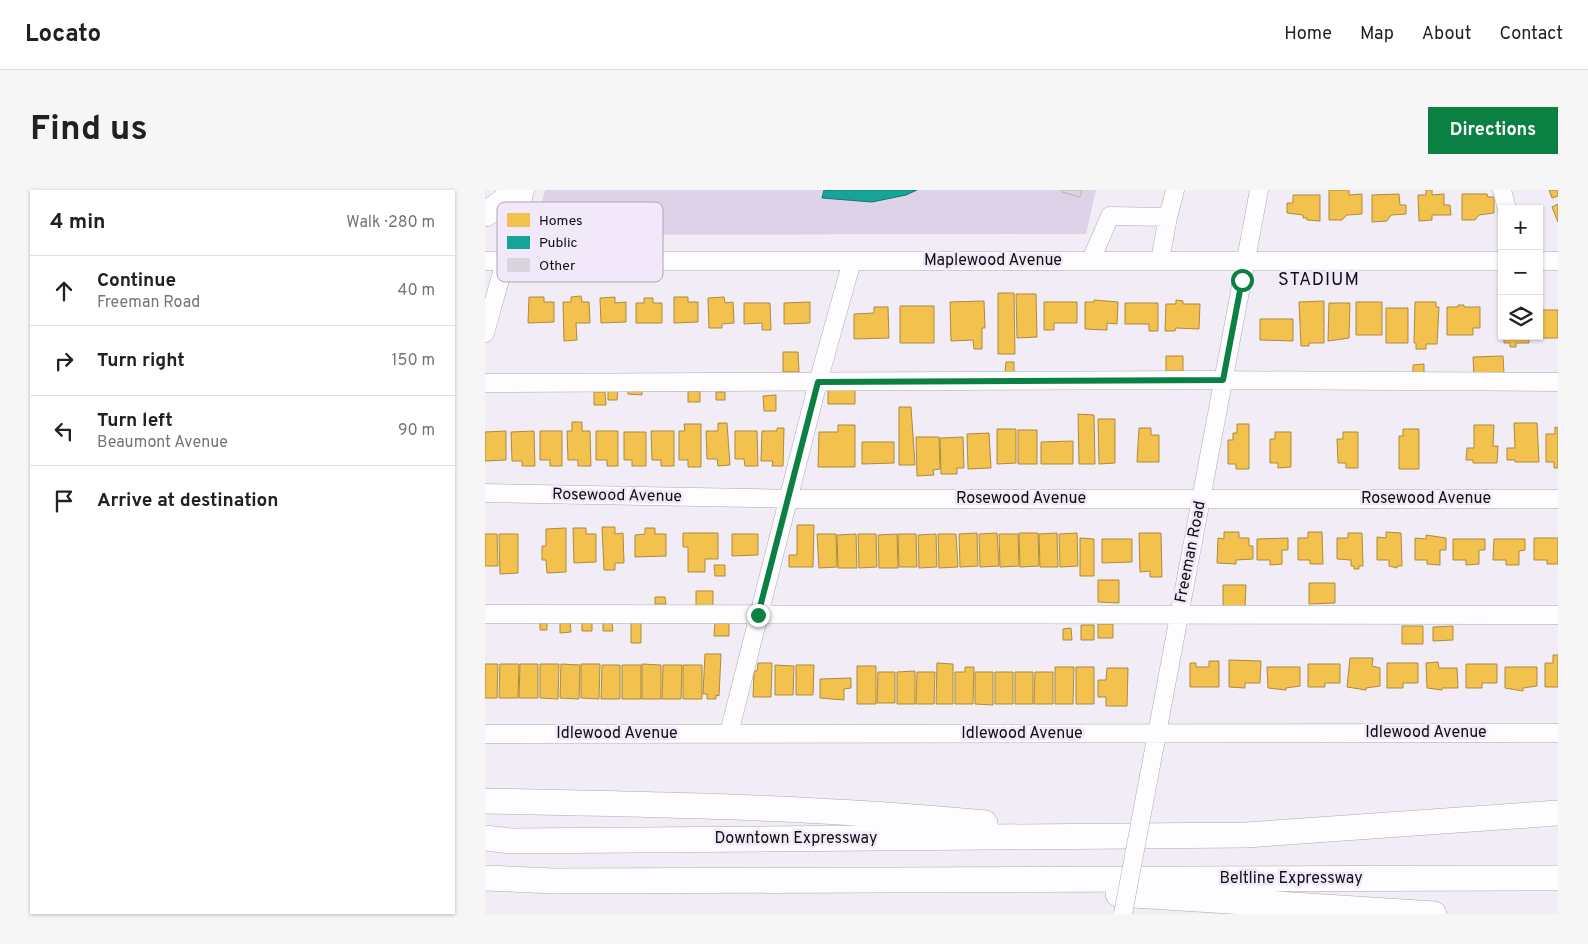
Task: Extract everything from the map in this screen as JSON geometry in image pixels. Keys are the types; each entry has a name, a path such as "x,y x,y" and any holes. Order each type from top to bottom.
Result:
{"highway":[{"path":"503,202 513,190"},
{"path":"485,214 497,206"},
{"path":"485,800 728,806 886,814 1106,836 1245,835 1558,813"},
{"name":"Downtown Expressway","path":"485,838 521,840 1106,836"},
{"path":"485,878 555,881 1024,880 1069,891 1435,914"},
{"name":"Beltline Expressway","path":"1024,880 1558,878"},
{"path":"485,889 510,891 555,881"}],"street":[{"path":"1160,260 1175,190"},
{"name":"Freeman Road","path":"1123,914 1259,190"},
{"path":"1502,190 1506,205"},
{"path":"1091,260 1109,216 1168,217"},
{"name":"Maplewood Avenue","path":"663,260 1498,261"},
{"path":"729,734 818,382 852,261"},
{"path":"1543,261 1558,261"},
{"path":"485,333 499,282"},
{"path":"485,382 1223,380 1558,382"},
{"name":"Rosewood Avenue","path":"485,493 788,499 1558,499"},
{"path":"485,614 1558,615"},
{"name":"Idlewood Avenue","path":"485,734 1558,733"}],"shaded area":[{"path":"545,190 1096,190 1086,234 663,235 663,202 542,202"}],"building: Homes":[{"path":"1329,190 1349,190 1349,195 1362,194 1362,214 1347,215 1342,220 1329,220"},
{"path":"1426,190 1432,190 1432,195 1444,194 1444,205 1450,205 1451,215 1432,215 1432,220 1419,221 1418,195 1426,195"},
{"path":"1549,190 1558,190 1558,196 1552,198"},
{"path":"1399,194 1400,205 1406,205 1406,214 1391,215 1387,221 1372,222 1372,195"},
{"path":"1462,194 1487,194 1488,197 1494,197 1494,213 1479,215 1475,220 1462,220"},
{"path":"1293,195 1320,195 1320,221 1307,220 1307,218 1303,218 1303,215 1287,213 1287,203 1293,203"},
{"path":"1558,204 1558,222 1552,207"},
{"path":"998,293 1014,293 1015,354 998,354"},
{"path":"1016,294 1036,294 1037,337 1017,338"},
{"path":"581,296 582,302 589,302 590,323 576,323 577,340 564,341 563,302 571,302 571,297"},
{"path":"529,297 544,297 544,302 554,302 554,322 528,323"},
{"path":"615,297 615,303 626,302 626,322 601,323 600,298"},
{"path":"674,297 688,297 688,302 698,302 698,322 674,323"},
{"path":"724,297 725,303 733,302 734,323 722,324 722,328 709,328 708,298"},
{"path":"644,298 653,298 653,303 662,303 662,323 636,323 636,303 644,303"},
{"path":"1094,300 1118,302 1117,324 1107,323 1107,330 1085,329 1085,302 1094,302"},
{"path":"1176,300 1183,301 1183,304 1200,304 1199,329 1176,328 1175,331 1165,331 1166,304 1176,304"},
{"path":"984,301 985,328 982,328 982,349 974,349 973,340 951,341 950,302"},
{"path":"1324,301 1324,343 1309,343 1309,346 1301,346 1299,302"},
{"path":"810,302 810,323 784,324 784,303"},
{"path":"1044,302 1077,302 1077,323 1054,323 1054,330 1044,330"},
{"path":"1356,302 1382,302 1382,335 1356,335"},
{"path":"1415,302 1436,302 1436,307 1439,307 1437,344 1426,344 1426,349 1416,349 1416,343 1414,343"},
{"path":"744,303 770,303 771,330 762,330 762,323 744,324"},
{"path":"1125,303 1158,303 1158,331 1149,331 1149,324 1125,324"},
{"path":"1329,303 1350,303 1349,338 1328,341"},
{"path":"1458,305 1480,307 1480,328 1473,328 1473,335 1447,335 1447,307 1458,307"},
{"path":"900,306 934,306 934,343 900,343"},
{"path":"874,307 888,307 889,338 854,339 854,314 874,313"},
{"path":"1386,308 1408,308 1408,343 1386,343"},
{"path":"1543,310 1558,310 1558,338 1543,338"},
{"path":"1260,319 1293,319 1293,341 1260,340"},
{"path":"1504,340 1529,340 1529,343 1516,343 1516,347 1510,347 1510,343 1504,343"},
{"path":"783,352 798,352 799,372 783,372"},
{"path":"1166,356 1183,356 1183,371 1166,371"},
{"path":"1503,356 1504,374 1474,375 1473,357"},
{"path":"1006,362 1014,362 1014,373 1005,373"},
{"path":"1424,364 1424,373 1413,374 1413,365"},
{"path":"608,388 618,389 617,400 608,400"},
{"path":"628,389 642,389 642,395 628,394"},
{"path":"828,389 855,389 855,404 828,404"},
{"path":"688,391 700,391 700,402 688,402"},
{"path":"594,392 605,392 606,405 594,405"},
{"path":"716,392 725,392 725,400 716,400"},
{"path":"776,395 776,411 764,411 763,396"},
{"path":"899,407 911,407 915,465 899,465"},
{"path":"1078,414 1094,415 1095,464 1079,464"},
{"path":"1098,419 1115,419 1115,463 1099,464"},
{"path":"572,422 582,422 582,431 590,431 591,466 578,466 578,460 568,460 567,431 572,431"},
{"path":"718,423 727,423 730,465 718,466 717,459 707,459 706,431 718,431"},
{"path":"1514,423 1537,423 1539,462 1507,460 1507,448 1515,448"},
{"path":"684,424 701,424 701,467 688,467 688,460 679,460 679,431 685,431"},
{"path":"1237,424 1249,424 1249,469 1236,469 1236,464 1228,464 1228,440 1233,440 1233,433 1237,433"},
{"path":"838,425 855,425 855,467 818,467 819,432 838,432"},
{"path":"1474,425 1494,425 1493,446 1498,446 1497,463 1473,463 1473,460 1466,460 1467,448 1474,448"},
{"path":"1555,427 1558,428 1558,468 1554,468 1554,462 1546,462 1546,434 1555,434"},
{"path":"777,428 784,428 783,466 772,466 773,461 761,461 762,431 777,431"},
{"path":"1139,428 1151,428 1151,435 1159,435 1159,462 1137,462"},
{"path":"997,429 1016,429 1016,463 997,464"},
{"path":"1403,429 1419,429 1419,469 1399,469 1399,436 1403,436"},
{"path":"1018,430 1037,430 1037,464 1018,464"},
{"path":"506,431 506,460 485,461 485,432"},
{"path":"534,431 535,466 522,466 522,461 512,461 511,432"},
{"path":"540,431 562,431 562,466 550,466 550,460 540,460"},
{"path":"596,431 618,431 618,466 607,466 607,460 596,460"},
{"path":"651,431 674,431 674,466 661,466 661,460 652,460"},
{"path":"735,431 757,431 758,466 745,466 744,459 735,459"},
{"path":"624,432 646,432 646,466 632,466 632,460 624,460"},
{"path":"1275,432 1291,432 1291,467 1278,468 1278,463 1270,463 1270,439 1275,439"},
{"path":"1343,432 1358,432 1358,468 1346,468 1346,463 1338,463 1337,439 1343,439"},
{"path":"989,433 991,468 968,469 967,434"},
{"path":"916,437 939,437 940,469 933,470 934,475 917,476"},
{"path":"963,437 964,468 957,468 957,474 941,474 940,438"},
{"path":"1073,441 1073,464 1041,464 1041,442"},
{"path":"862,442 894,442 894,463 862,464"},
{"path":"797,525 814,525 813,567 789,567 789,555 797,555"},
{"path":"602,527 615,527 615,534 623,533 624,563 615,563 615,570 604,570"},
{"path":"566,528 566,572 547,573 546,560 542,560 542,546 546,546 546,529"},
{"path":"573,528 586,528 586,534 596,534 596,562 574,563"},
{"path":"645,528 655,528 655,534 666,534 666,556 635,557 635,535 645,534"},
{"path":"1224,532 1239,532 1239,538 1249,538 1249,546 1253,546 1253,559 1236,560 1236,564 1217,563 1218,538 1224,539"},
{"path":"1308,532 1322,532 1323,564 1310,564 1310,560 1298,560 1298,538 1308,538"},
{"path":"1386,532 1401,533 1402,566 1397,566 1397,568 1389,566 1389,560 1377,560 1377,537 1386,538"},
{"path":"683,533 718,533 718,559 705,559 705,572 688,572 688,547 683,547"},
{"path":"977,533 978,566 960,567 959,534"},
{"path":"997,533 999,566 980,567 979,534"},
{"path":"1019,533 1038,533 1039,566 1020,567"},
{"path":"1057,533 1058,567 1040,567 1039,534"},
{"path":"1077,533 1078,566 1060,567 1059,534"},
{"path":"1139,533 1161,533 1162,577 1150,577 1150,571 1140,572"},
{"path":"1348,533 1362,533 1363,566 1359,566 1359,569 1354,569 1354,566 1351,566 1351,560 1337,559 1337,538 1348,538"},
{"path":"485,534 497,534 498,566 485,566"},
{"path":"499,534 518,534 518,573 500,574"},
{"path":"732,534 758,534 758,555 732,556"},
{"path":"817,534 836,534 837,567 819,568"},
{"path":"856,534 857,568 838,568 837,535"},
{"path":"858,534 876,534 877,567 859,568"},
{"path":"897,534 898,568 879,568 878,535"},
{"path":"898,534 916,534 917,567 899,567"},
{"path":"936,534 937,567 919,568 918,535"},
{"path":"938,534 956,534 958,567 939,568"},
{"path":"999,534 1018,534 1019,566 1000,567"},
{"path":"1426,535 1446,538 1446,550 1440,550 1440,565 1427,564 1427,560 1415,560 1415,538 1426,539"},
{"path":"1080,538 1094,539 1094,576 1080,576"},
{"path":"1288,538 1288,550 1282,550 1282,564 1270,565 1270,560 1257,560 1257,539"},
{"path":"1534,538 1558,538 1558,564 1547,564 1547,560 1534,560"},
{"path":"1102,539 1132,539 1132,562 1102,563"},
{"path":"1453,539 1485,539 1485,550 1479,550 1479,564 1466,565 1466,560 1453,560"},
{"path":"1494,539 1525,539 1525,550 1519,551 1519,565 1506,565 1506,560 1493,560"},
{"path":"714,565 725,565 725,576 715,576"},
{"path":"1098,580 1119,580 1119,603 1098,602"},
{"path":"1309,583 1335,583 1335,603 1309,604"},
{"path":"1223,585 1246,585 1245,607 1223,607"},
{"path":"696,591 713,591 713,607 696,607"},
{"path":"655,597 665,597 666,604 655,604"},
{"path":"547,621 547,630 540,630 540,622"},
{"path":"570,621 571,632 560,633 560,622"},
{"path":"631,621 641,621 641,643 631,643"},
{"path":"582,622 592,622 592,631 582,631"},
{"path":"603,622 612,622 613,631 603,631"},
{"path":"715,623 729,623 729,636 714,636"},
{"path":"1098,624 1113,624 1113,638 1098,638"},
{"path":"1081,625 1094,625 1094,640 1081,640"},
{"path":"1402,626 1423,626 1423,644 1402,644"},
{"path":"1453,626 1453,640 1433,641 1433,627"},
{"path":"1071,628 1072,640 1063,640 1063,629"},
{"path":"705,654 721,654 719,696 716,695 716,699 707,699 707,694 703,694"},
{"path":"1553,655 1558,655 1558,687 1545,687 1545,663 1553,663"},
{"path":"1350,658 1373,658 1372,666 1380,668 1380,686 1366,688 1366,690 1347,687"},
{"path":"1229,660 1261,661 1260,683 1245,683 1245,688 1229,687"},
{"path":"1209,661 1219,661 1219,687 1190,687 1190,663 1196,663 1196,667 1209,667"},
{"path":"1438,662 1439,668 1457,668 1458,688 1442,688 1442,690 1427,688 1426,663"},
{"path":"758,663 772,663 771,697 753,697 754,671 757,671"},
{"path":"937,663 953,664 953,704 936,704"},
{"path":"1387,663 1418,663 1418,683 1403,683 1403,688 1387,688"},
{"path":"485,664 498,664 497,698 485,698"},
{"path":"500,664 519,664 518,698 499,698"},
{"path":"520,664 538,664 538,698 519,698"},
{"path":"540,664 559,664 558,699 540,698"},
{"path":"561,664 580,665 579,699 560,698"},
{"path":"581,664 600,664 599,699 581,698"},
{"path":"642,664 661,665 661,699 642,699"},
{"path":"1308,664 1340,664 1340,683 1325,683 1325,687 1308,687"},
{"path":"1466,664 1497,664 1497,683 1482,683 1482,688 1466,688"},
{"path":"602,665 620,665 620,699 601,699"},
{"path":"622,665 641,665 641,699 622,699"},
{"path":"663,665 682,665 681,699 662,699"},
{"path":"683,665 702,665 702,699 683,699"},
{"path":"775,665 794,666 793,695 775,695"},
{"path":"796,665 814,665 813,695 796,695"},
{"path":"857,666 876,666 876,704 857,704"},
{"path":"965,667 974,667 973,704 955,704 955,672 965,672"},
{"path":"1055,667 1074,667 1073,704 1055,704"},
{"path":"1076,667 1094,667 1094,704 1076,704"},
{"path":"1267,667 1300,667 1300,686 1286,688 1286,690 1268,688"},
{"path":"1505,667 1537,667 1537,686 1523,688 1523,691 1505,688"},
{"path":"1107,668 1128,668 1127,706 1106,706 1106,697 1098,697 1098,680 1106,680"},
{"path":"915,671 915,704 897,704 897,672"},
{"path":"878,672 895,672 895,703 877,703"},
{"path":"917,672 935,672 934,704 916,704"},
{"path":"975,672 993,672 993,705 975,704"},
{"path":"995,672 1013,672 1013,704 995,704"},
{"path":"1015,672 1033,672 1033,704 1015,704"},
{"path":"1035,672 1053,672 1053,704 1034,704"},
{"path":"851,678 851,688 844,689 844,700 820,698 820,679"}],"building: Public":[{"path":"824,190 917,190 906,195 872,202 822,198"}],"building: Other":[{"path":"1062,190 1082,190 1080,197 1062,192"}],"district":[{"name":"STADIUM","path":"1319,280"}],"route":[{"path":"758,615 818,382 1223,380 1242,280"}]}
